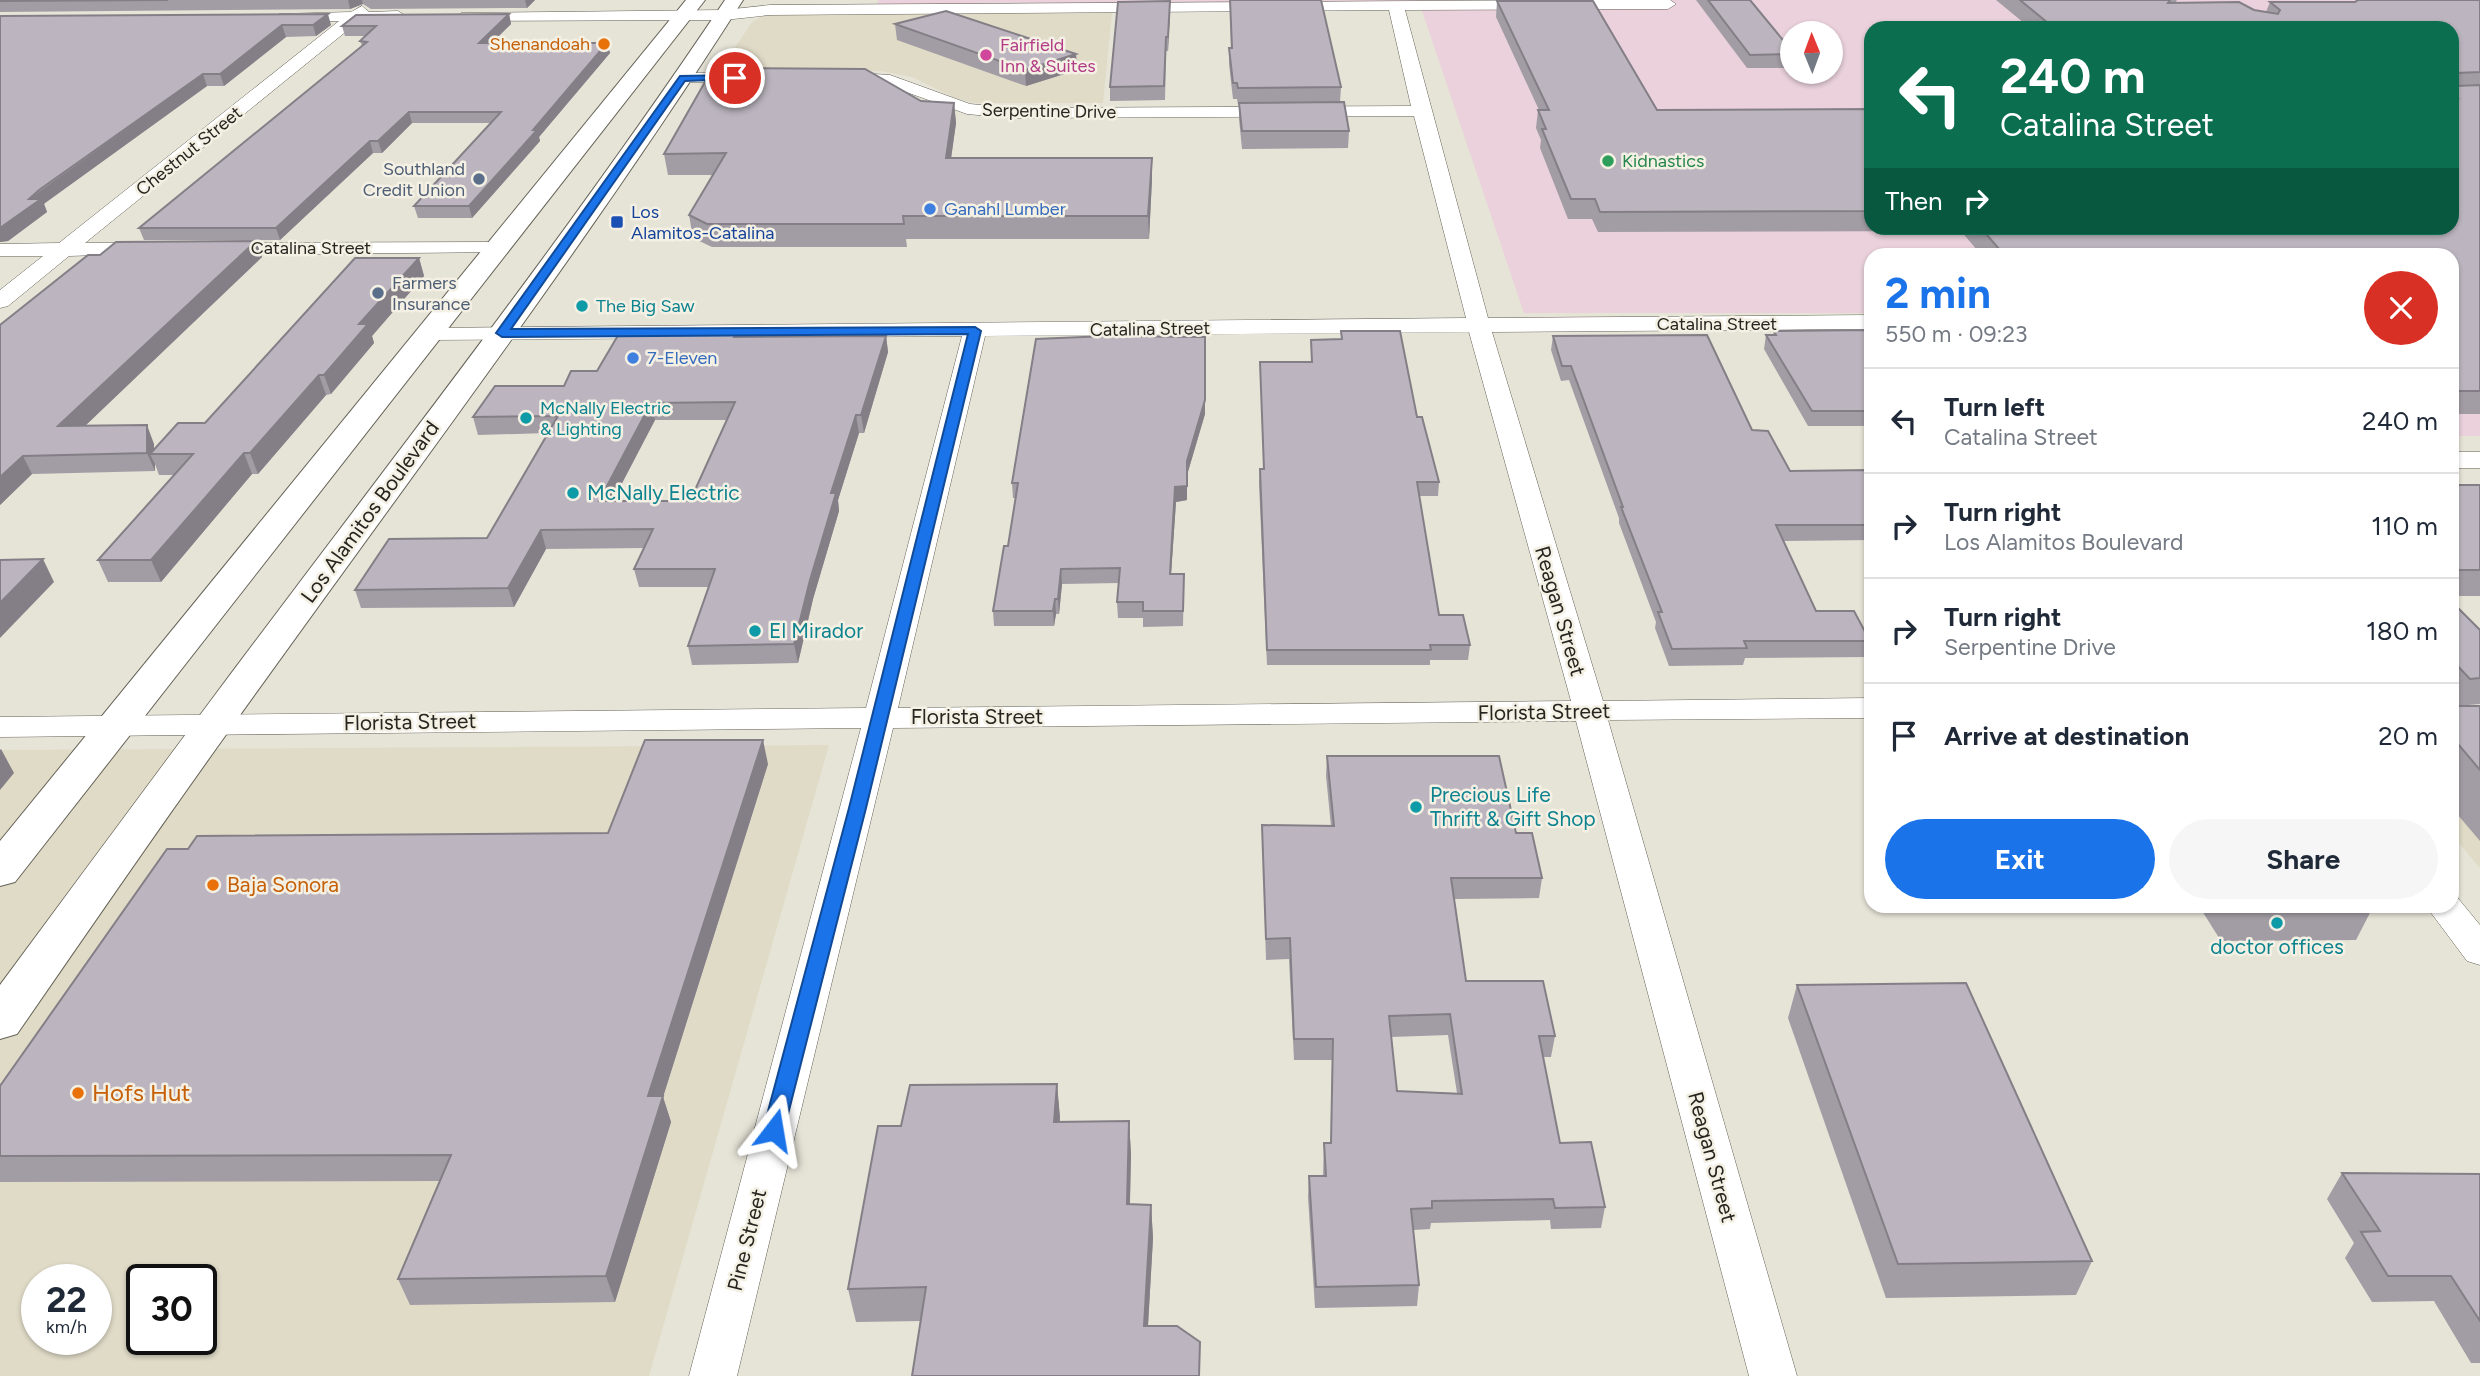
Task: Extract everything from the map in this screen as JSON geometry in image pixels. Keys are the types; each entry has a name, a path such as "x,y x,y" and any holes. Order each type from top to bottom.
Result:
{"main road":[{"path":"0,872 689,8"},
{"name":"Los Alamitos Boulevard","path":"0,1021 213,724 502,333 683,78 729,8"}],"street":[{"name":"Chestnut Street","path":"0,301 377,0"},
{"path":"445,16 689,8 782,10 1668,4"},
{"name":"Reagan Street","path":"1396,7 1479,326 1590,712 1773,1376"},
{"path":"265,17 417,16"},
{"name":"Serpentine Drive","path":"823,77 890,80 967,109 1012,113 1421,111"},
{"path":"683,78 760,78"},
{"name":"Catalina Street","path":"202,249 497,248"},
{"path":"0,250 174,249"},
{"name":"Catalina Street","path":"430,333 1864,323"},
{"name":"Pine Street","path":"713,1376 975,331"},
{"path":"2459,460 2480,460"},
{"name":"Florista Street","path":"0,727 1864,708"},
{"path":"2450,913 2480,951"}],"shaded area":[{"path":"879,0 2480,0 2480,436 2459,436 2459,248 1864,248 1864,313 1524,313 1419,2 876,5"},
{"path":"1112,12 1103,103 975,103 955,98 912,77 881,71 756,71 724,64 752,22 769,13"},
{"path":"2459,740 2480,740 2480,868 2459,843"},
{"path":"829,745 649,1376 0,1376 0,750"}],"building":[{"path":"0,0 168,0 0,1"},
{"path":"1230,0 1321,0 1341,87 1238,88 1237,83 1233,83 1229,48 1232,48"},
{"path":"1708,0 1750,0 1780,36 1780,54 1750,55"},
{"path":"2020,0 2239,2 2254,10 2278,14 2280,10 2270,2 2480,0 2480,72 2459,73 2459,21 2046,21"},
{"path":"1170,1 1164,86 1110,87 1118,2"},
{"path":"1497,1 1593,1 1657,110 1864,109 1864,211 1600,212 1595,199 1571,199 1542,129 1546,129 1538,110 1549,110"},
{"path":"946,11 1076,54 1025,70 895,24"},
{"path":"328,14 313,25 282,25 220,74 203,74 39,190 29,199 41,199 0,228 0,16"},
{"path":"509,14 479,43 607,43 533,130 537,130 469,206 414,206 501,112 409,112 378,141 370,141 276,228 139,228 367,42 360,41 376,26 342,26 356,15"},
{"path":"713,68 865,69 921,101 954,103 946,158 1152,158 1148,216 903,216 904,224 707,224 689,215 726,153 664,154"},
{"path":"2480,85 2480,391 2459,391 2459,248 1998,248 1987,235 2459,235 2459,86"},
{"path":"1344,102 1349,131 1242,131 1239,103"},
{"path":"256,241 58,426 147,425 147,453 23,456 0,477 0,325 88,255 100,255 116,242"},
{"path":"355,258 419,258 359,324 368,324 324,375 319,375 250,453 244,453 151,560 98,560 193,454 150,454 178,423 205,423"},
{"path":"1864,330 1864,411 1812,411 1766,335 1776,335 1774,331"},
{"path":"737,331 734,337 886,336 861,415 856,415 831,493 836,493 794,644 688,646 715,569 634,569 653,529 541,530 508,588 355,590 389,539 487,538 558,416 473,417 495,386 564,386 571,371 597,371 620,332","holes":["735,402 690,501 599,501 651,403"]},
{"path":"1341,331 1400,331 1417,417 1422,417 1439,482 1417,482 1439,615 1463,615 1470,645 1430,645 1431,650 1267,650 1260,469 1264,469 1260,362 1312,362 1311,340 1342,339"},
{"path":"1707,335 1752,430 1768,431 1790,471 1864,470 1864,525 1776,525 1816,611 1854,611 1864,630 1864,641 1744,641 1747,648 1672,649 1658,612 1662,612 1571,366 1562,366 1553,336"},
{"path":"1107,336 1205,337 1205,400 1187,461 1187,486 1175,487 1170,574 1184,574 1183,611 1143,611 1143,602 1117,602 1120,568 1061,569 1058,599 1055,599 1053,611 993,611 1004,546 1008,546 1018,483 1012,483 1036,339"},
{"path":"2459,485 2480,485 2480,570 2459,570"},
{"path":"43,559 0,603 0,560"},
{"path":"2459,609 2480,630 2480,678 2470,679 2459,667"},
{"path":"2459,706 2480,706 2480,770 2459,745"},
{"path":"645,740 763,740 648,1096 663,1096 606,1276 398,1279 451,1155 0,1156 0,1086 167,849 188,849 197,836 608,833"},
{"path":"1327,756 1499,756 1516,833 1532,833 1542,878 1451,878 1466,981 1543,981 1555,1036 1539,1036 1560,1143 1591,1142 1605,1207 1555,1208 1553,1199 1432,1201 1432,1208 1411,1209 1419,1285 1316,1287 1309,1176 1326,1176 1324,1143 1331,1143 1333,1039 1294,1039 1290,938 1266,939 1262,825 1334,826","holes":["1450,1014 1462,1094 1397,1091 1389,1016"]},
{"path":"1966,983 2092,1261 1898,1264 1797,985"},
{"path":"1057,1084 1054,1122 1129,1121 1127,1204 1151,1205 1144,1326 1177,1326 1200,1342 1199,1376 912,1376 926,1287 848,1289 878,1126 901,1126 910,1085"},
{"path":"2342,1173 2480,1174 2480,1321 2451,1276 2388,1276 2361,1232 2380,1231"}],"place":[{"name":"Shenandoah","path":"604,44"},
{"name":"Fairfield Inn & Suites","path":"986,55"},
{"name":"Kidnastics","path":"1608,161"},
{"name":"Southland Credit Union","path":"479,179"},
{"name":"Ganahl Lumber","path":"930,209"},
{"name":"Los Alamitos-Catalina","path":"617,222"},
{"name":"Farmers Insurance","path":"378,293"},
{"name":"The Big Saw","path":"582,306"},
{"name":"7-Eleven","path":"633,358"},
{"name":"McNally Electric & Lighting","path":"526,418"},
{"name":"McNally Electric","path":"573,493"},
{"name":"El Mirador","path":"755,631"},
{"name":"Precious Life Thrift & Gift Shop","path":"1416,807"},
{"name":"Baja Sonora","path":"213,885"},
{"name":"doctor offices","path":"2277,923"},
{"name":"Hofs Hut","path":"78,1093"}],"route":[{"path":"735,78 683,78 502,333 975,331 774,1130"}]}
